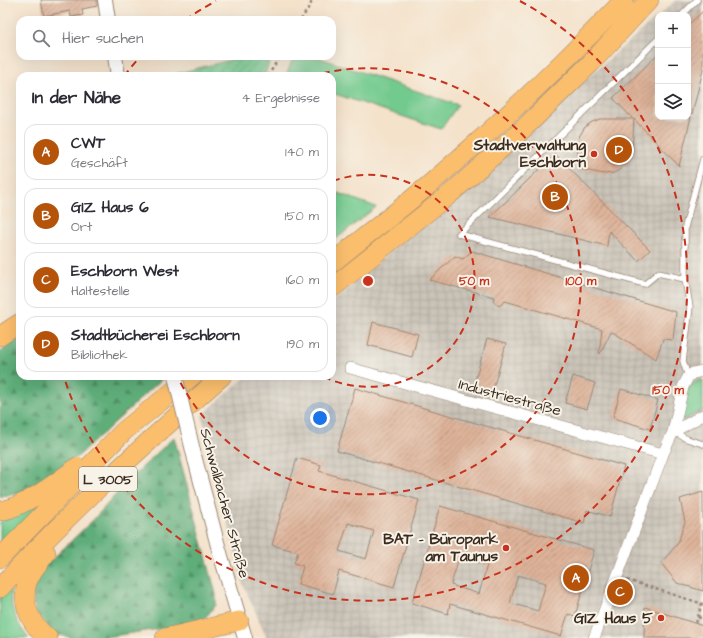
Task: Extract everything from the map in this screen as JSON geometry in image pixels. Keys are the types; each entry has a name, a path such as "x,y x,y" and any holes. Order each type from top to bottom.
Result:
{"highway":[{"path":"336,260 437,178 512,112 577,49 624,0"},
{"path":"336,285 450,194 523,128 591,63 649,0"},
{"path":"0,336 16,326"},
{"name":"L 3005","path":"0,558 124,431 187,380"},
{"name":"L 3005","path":"0,588 76,508 142,446 217,380"},
{"path":"0,511 22,503 66,476 124,431"},
{"path":"48,638 36,628 28,615 25,603 25,590 30,575 76,508"},
{"path":"165,638 242,630"}],"street":[{"path":"105,0 107,16"},
{"path":"116,60 117,72"},
{"name":"Industriestraße","path":"350,368 663,454"},
{"path":"594,638 663,454 673,432 683,387 688,377 693,373 703,372"},
{"name":"Schwalbacher Straße","path":"177,380 195,459 242,630"},
{"path":"673,432 703,415"}],"lane":[{"path":"685,12 697,0"},
{"path":"655,41 459,234 645,284 658,273 685,279"},
{"path":"688,377 683,361 690,307 685,279 686,227 703,159"},
{"path":"673,432 687,439 703,444"}],"path":[{"path":"303,16 313,0"},
{"path":"270,72 278,60"},
{"path":"612,589 621,578 703,603 696,623"},
{"path":"698,617 703,619"}],"shaded area":[{"path":"676,0 703,0 703,638 267,638 243,584 202,415 242,380 336,380 336,298 655,19 655,120 691,120 691,12 662,12"}],"green space":[{"path":"230,60 270,60 266,72 183,72"},
{"path":"292,60 326,60 458,105 441,129 336,94 336,72 288,72"},
{"path":"336,192 376,207 336,239"},
{"path":"16,341 16,380 161,380 63,470 21,493 0,497 0,352"},
{"path":"703,381 703,410 683,420 684,403 687,391 694,383"},
{"path":"174,437 216,594 216,605 205,618 180,626 98,638 74,638 54,634 35,612 31,581 93,520 129,480"},
{"path":"61,486 0,546 0,522 26,509"},
{"path":"15,580 11,590 13,611 18,623 29,638 0,638 0,598"}],"building":[{"path":"41,0 97,0 97,6 82,9 83,15 71,16 70,11 44,16"},
{"path":"703,11 703,70 692,114 691,114 691,22"},
{"path":"655,57 655,120 690,120 679,166 634,119 632,153 622,168 614,173 604,174 579,169 577,143 585,127 600,119 633,119 613,98"},
{"path":"555,154 650,250 638,261 609,231 607,246 490,217"},
{"path":"472,251 676,312 673,340 663,339 656,359 611,331 600,354 602,329 505,301 499,306 493,301 494,297 429,280 455,256 463,259"},
{"path":"373,322 418,334 412,357 368,345"},
{"path":"487,339 506,344 492,392 473,387"},
{"path":"573,376 595,383 587,409 565,403"},
{"path":"355,388 624,466 610,517 587,510 584,523 337,451"},
{"path":"621,389 658,400 650,429 613,418"},
{"path":"297,458 321,465 319,471 419,500 394,587 339,571 333,594 298,584 303,566 294,563 298,552 272,545","holes":["348,523 374,531 366,559 339,551"]},
{"path":"703,492 703,591 677,583 661,563 678,543 685,522 680,499"},
{"path":"440,506 594,550 575,616 568,614 561,636 450,604 448,614 412,603","holes":["459,557 487,565 479,594 451,585","518,575 546,583 538,611 510,603"]},
{"name":"GIZ Haus 5","path":"645,607 703,626 703,638 644,638"}],"place":[{"name":"Stadtbücherei Eschborn","path":"619,150"},
{"name":"Stadtverwaltung Eschborn","path":"594,154"},
{"name":"GIZ Haus 6","path":"555,197"},
{"name":"BAT - Büropark am Taunus","path":"506,548"},
{"name":"CWT","path":"576,578"},
{"name":"Eschborn West","path":"620,592"},
{"name":"GIZ Haus 5","path":"661,618"}]}
